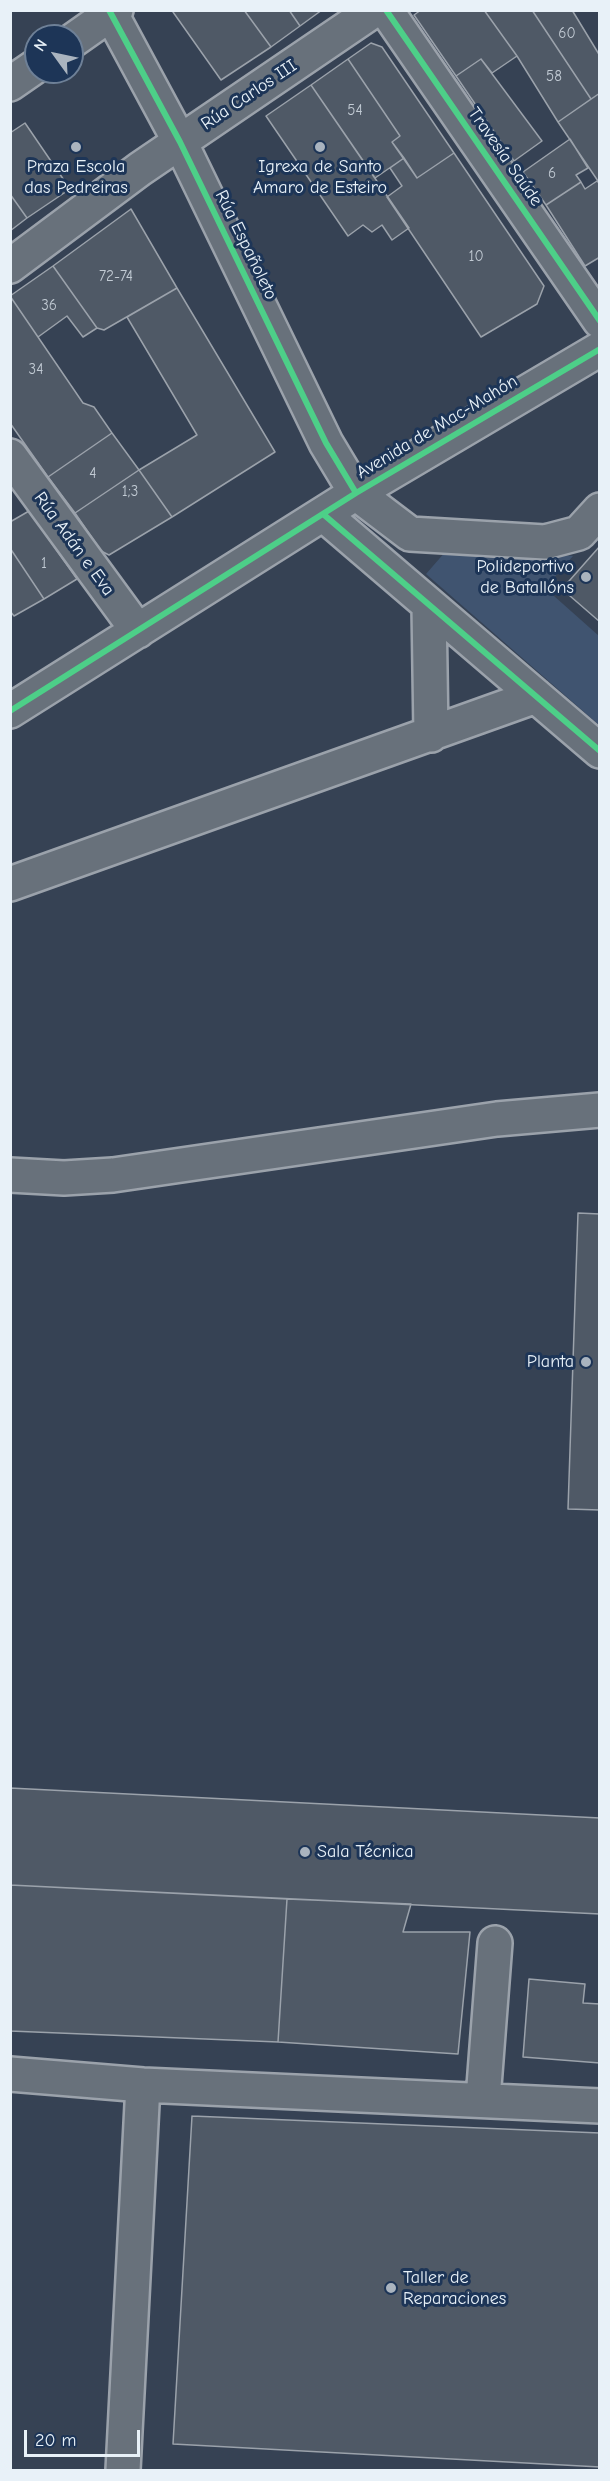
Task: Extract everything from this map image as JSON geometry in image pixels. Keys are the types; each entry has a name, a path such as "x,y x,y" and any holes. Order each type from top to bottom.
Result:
{"street":[{"name":"Rúa Carlos III","path":"10,266 140,169 374,10"},
{"name":"Travesía Saúde","path":"386,10 600,321"},
{"name":"Rúa Españoleto","path":"112,12 180,142 326,443 356,493"},
{"path":"84,32 112,12"},
{"path":"10,84 24,74"},
{"name":"Avenida de Mac-Mahón","path":"10,711 356,493 600,349"},
{"name":"Rúa Adán e Eva","path":"10,456 138,631"},
{"path":"356,493 410,534 545,542 579,533 600,510"},
{"path":"323,514 600,751"},
{"path":"429,606 431,735"},
{"path":"10,884 536,696"},
{"path":"10,1175 64,1178 113,1175 497,1119 600,1110"},
{"path":"483,2099 495,1943"},
{"path":"10,2074 143,2085 600,2106"},
{"path":"123,2470 143,2085"}],"shaded area":[{"path":"453,543 573,556 545,588 599,636 599,725 426,574"}],"building":[{"path":"175,10 244,10 271,47 221,80 173,12"},
{"path":"244,10 289,10 300,26 271,47"},
{"path":"289,10 322,10 300,26"},
{"path":"421,10 484,10 517,56 492,73 481,59 456,76 414,15"},
{"path":"484,10 532,10 591,99 558,122 517,56"},
{"path":"532,10 572,10 600,56 600,93 591,99"},
{"path":"371,43 382,47 454,153 417,178 392,142 400,136 348,59"},
{"path":"348,59 400,136 392,142 404,158 375,178 311,85"},
{"path":"481,59 542,141 514,161 456,76"},
{"name":"Igrexa de Santo Amaro de Esteiro","path":"311,85 409,228 392,240 382,225 372,232 363,225 348,236 266,116"},
{"path":"600,93 600,184 558,122"},
{"path":"25,123 70,189 27,218 10,194 10,133"},
{"path":"570,139 588,168 576,175 581,182 546,205 523,172"},
{"path":"454,153 544,286 537,304 481,337 387,197 402,186 390,168 404,158 417,178"},
{"path":"597,181 600,184 600,257 585,266 546,205 581,182 585,189"},
{"path":"10,194 27,218 10,231"},
{"path":"131,209 177,288 104,330 97,328 53,266"},
{"path":"53,266 97,328 83,337 67,316 38,337 10,296"},
{"path":"177,288 275,452 172,517 139,470 197,435 127,317"},
{"path":"10,296 83,403 94,407 112,433 48,477 10,423"},
{"path":"112,433 139,470 75,513 48,477"},
{"path":"139,470 172,517 109,555 101,551 75,513"},
{"path":"29,511 77,579 44,599 10,548 10,522"},
{"name":"Polideportivo de Batallóns","path":"600,546 600,622 562,589"},
{"path":"10,548 44,599 14,616 10,611"},
{"name":"Planta","path":"578,1213 600,1214 600,1510 568,1509"},
{"name":"Sala Técnica","path":"10,1788 600,1818 600,1914 10,1885"},
{"path":"10,1885 287,1899 278,2042 10,2031"},
{"path":"287,1899 411,1904 403,1932 470,1932 458,2054 278,2042"},
{"path":"529,1979 585,1984 583,2003 600,2004 600,2063 523,2057"},
{"name":"Taller de Reparaciones","path":"192,2116 600,2133 600,2467 173,2444"}],"cycle path":[{"path":"109,10 180,142 326,443 356,493"},
{"path":"386,10 600,321"},
{"path":"10,711 356,493 600,349"},
{"path":"323,514 600,751"}],"place":[{"name":"Praza Escola das Pedreiras","path":"76,147"},
{"name":"Igrexa de Santo Amaro de Esteiro","path":"320,147"},
{"name":"Polideportivo de Batallóns","path":"586,577"},
{"name":"Planta","path":"586,1362"},
{"name":"Sala Técnica","path":"305,1852"},
{"name":"Taller de Reparaciones","path":"391,2288"}]}
